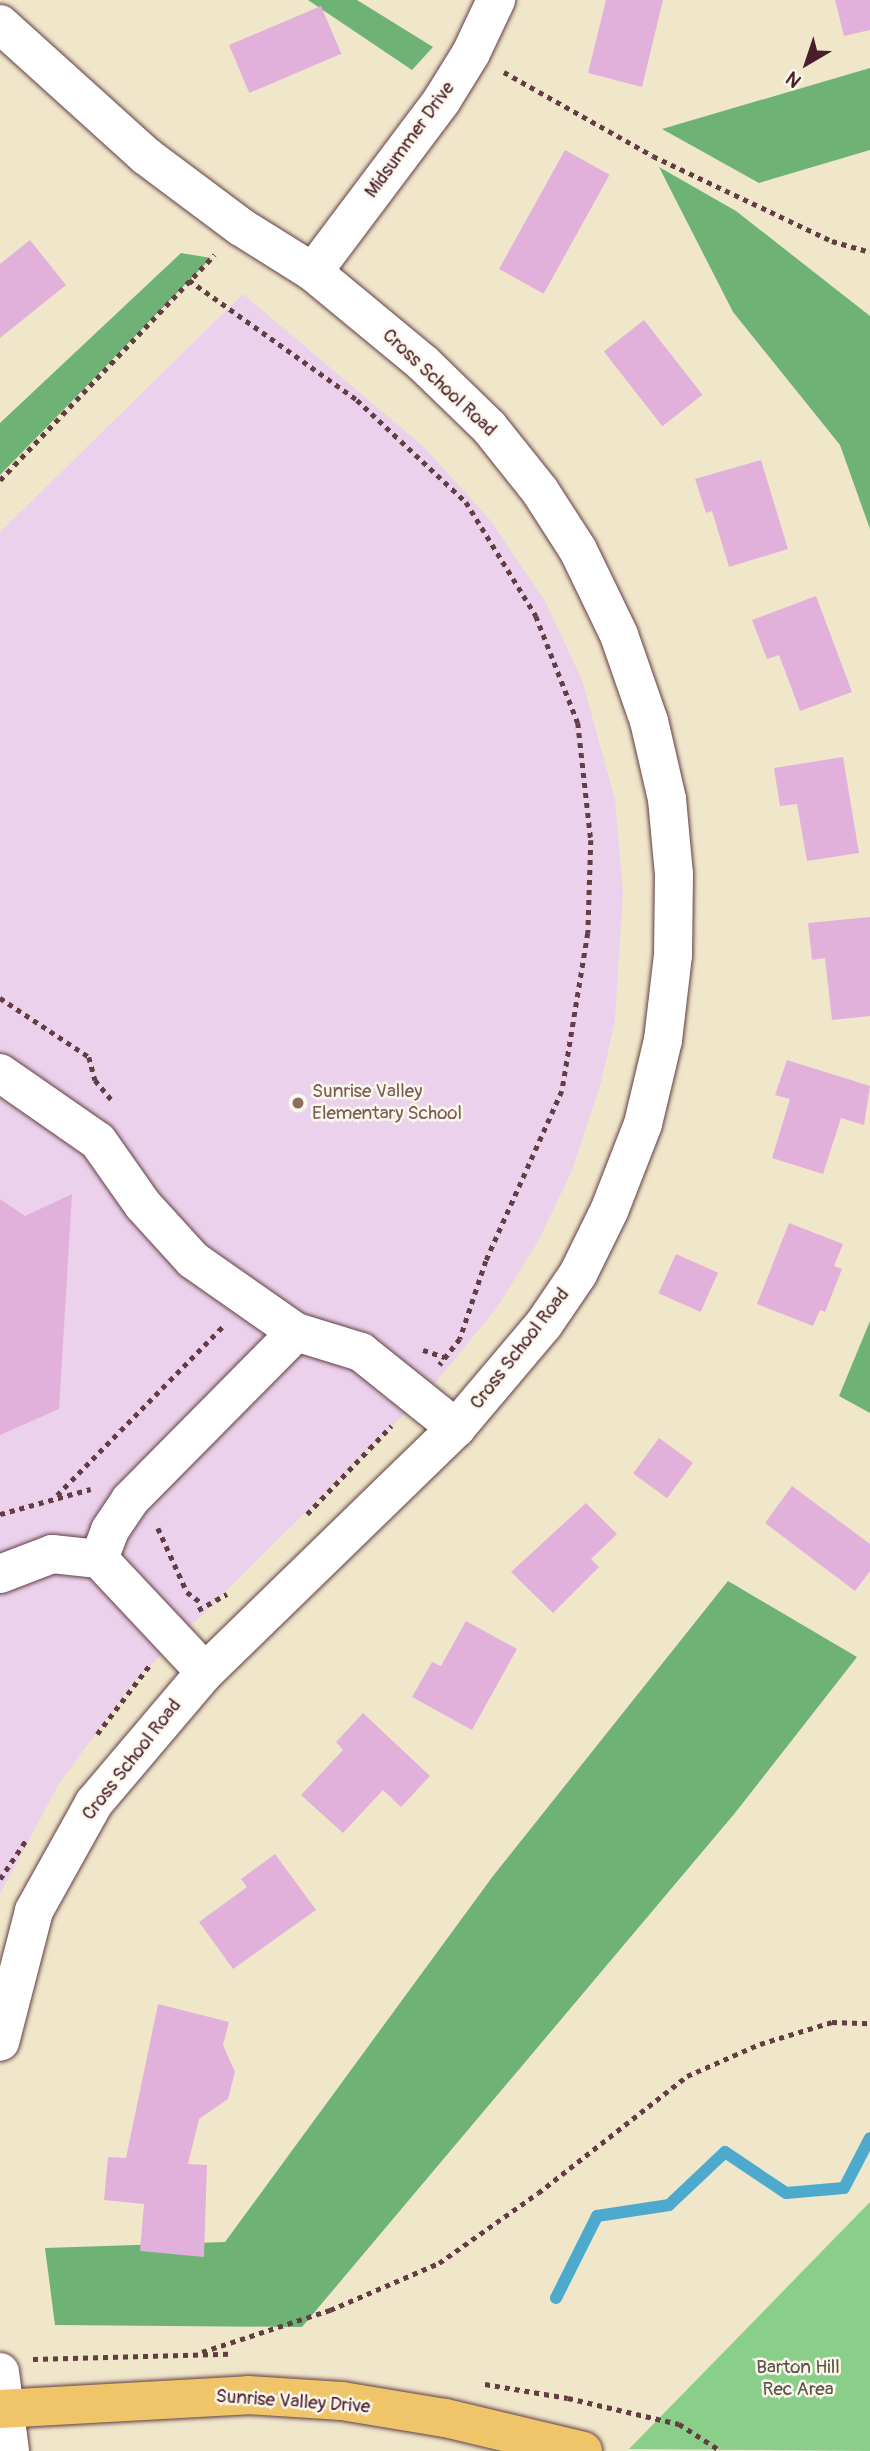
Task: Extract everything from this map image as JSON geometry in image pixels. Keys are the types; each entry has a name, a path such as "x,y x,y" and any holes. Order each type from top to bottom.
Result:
{"main road":[{"name":"Sunrise Valley Drive","path":"2,2397 248,2395 342,2401 445,2418 583,2451"}],"street":[{"name":"Midsummer Drive","path":"313,272 442,100 471,53 496,0"},
{"name":"Cross School Road","path":"0,2042 34,1911 56,1865 94,1803 205,1672 456,1428 544,1324 578,1274 609,1211 643,1124 663,1040 673,955 674,874 667,799 649,721 619,635 578,550 540,491 489,427 423,363 313,272 242,227 146,156 7,45"},
{"path":"0,1073 98,1141 143,1205 192,1260 247,1302 296,1332 361,1352 456,1428"},
{"path":"99,1559 110,1530 130,1500 296,1332"},
{"path":"0,1574 52,1554 99,1559 205,1672"},
{"path":"2,2397 10,2451"}],"path":[{"path":"471,53 653,156 832,241 870,252"},
{"path":"0,480 242,227"},
{"path":"189,280 357,400 466,502 536,616 578,723 591,840 587,933 567,1067 562,1091 486,1261 454,1346"},
{"path":"0,998 89,1057 95,1080 121,1112"},
{"path":"57,1495 247,1302"},
{"path":"420,1349 445,1357"},
{"path":"202,2353 330,2310 439,2263 538,2193 687,2076 760,2044 832,2022 870,2023"}],"shaded area":[{"name":"Sunrise Valley Elementary School","path":"243,294 424,447 491,521 545,601 582,680 615,799 623,892 615,1020 601,1083 573,1168 539,1240 496,1309 431,1388 134,1682 60,1782 0,1894 0,532"}],"green space":[{"path":"308,0 357,0 433,47 412,70"},
{"path":"870,68 870,150 759,183 662,129"},
{"path":"659,167 736,211 870,316 870,529 840,445 733,312"},
{"path":"181,253 211,258 0,475 0,423"},
{"path":"870,1321 870,1413 839,1396"},
{"path":"728,1581 857,1657 735,1813 302,2327 55,2325 45,2248 225,2242 493,1876"},
{"name":"Barton Hill Rec Area","path":"870,2202 870,2451 629,2449"}],"building":[{"path":"606,0 663,0 642,87 588,73"},
{"path":"835,0 870,0 870,30 844,36"},
{"path":"321,6 341,54 249,93 229,45"},
{"path":"565,150 610,175 544,294 499,269"},
{"path":"30,240 66,285 0,338 0,264"},
{"path":"644,320 702,395 662,426 604,351"},
{"path":"761,460 788,549 729,567 712,511 706,513 695,479"},
{"path":"816,596 852,692 800,711 779,655 767,659 752,620"},
{"path":"843,757 859,853 807,861 797,804 780,806 774,768"},
{"path":"870,917 870,1016 832,1020 825,958 812,960 808,923"},
{"path":"787,1060 870,1086 864,1125 841,1118 823,1174 772,1158 790,1099 775,1095"},
{"path":"72,1194 59,1409 0,1435 0,1199 25,1216"},
{"path":"789,1223 843,1244 834,1266 842,1269 825,1312 820,1310 813,1326 757,1304"},
{"path":"676,1254 718,1273 701,1312 659,1293"},
{"path":"659,1438 693,1463 667,1498 633,1474"},
{"path":"792,1486 870,1544 870,1571 855,1591 765,1523"},
{"path":"586,1503 617,1534 591,1559 599,1567 553,1613 511,1572"},
{"path":"466,1621 517,1649 472,1730 412,1697 432,1662 441,1666"},
{"path":"363,1713 430,1776 401,1807 383,1790 343,1833 301,1795 343,1750 336,1742"},
{"path":"275,1854 316,1910 233,1969 199,1922 247,1887 241,1879"},
{"path":"158,2004 229,2022 223,2045 235,2072 228,2099 199,2119 188,2164 207,2165 204,2257 140,2251 144,2204 104,2200 108,2157 126,2158"}],"waterway":[{"path":"556,2298 597,2216 669,2205 725,2152 786,2193 844,2188 870,2138"}],"place":[{"name":"Sunrise Valley Elementary School","path":"298,1103"}]}
